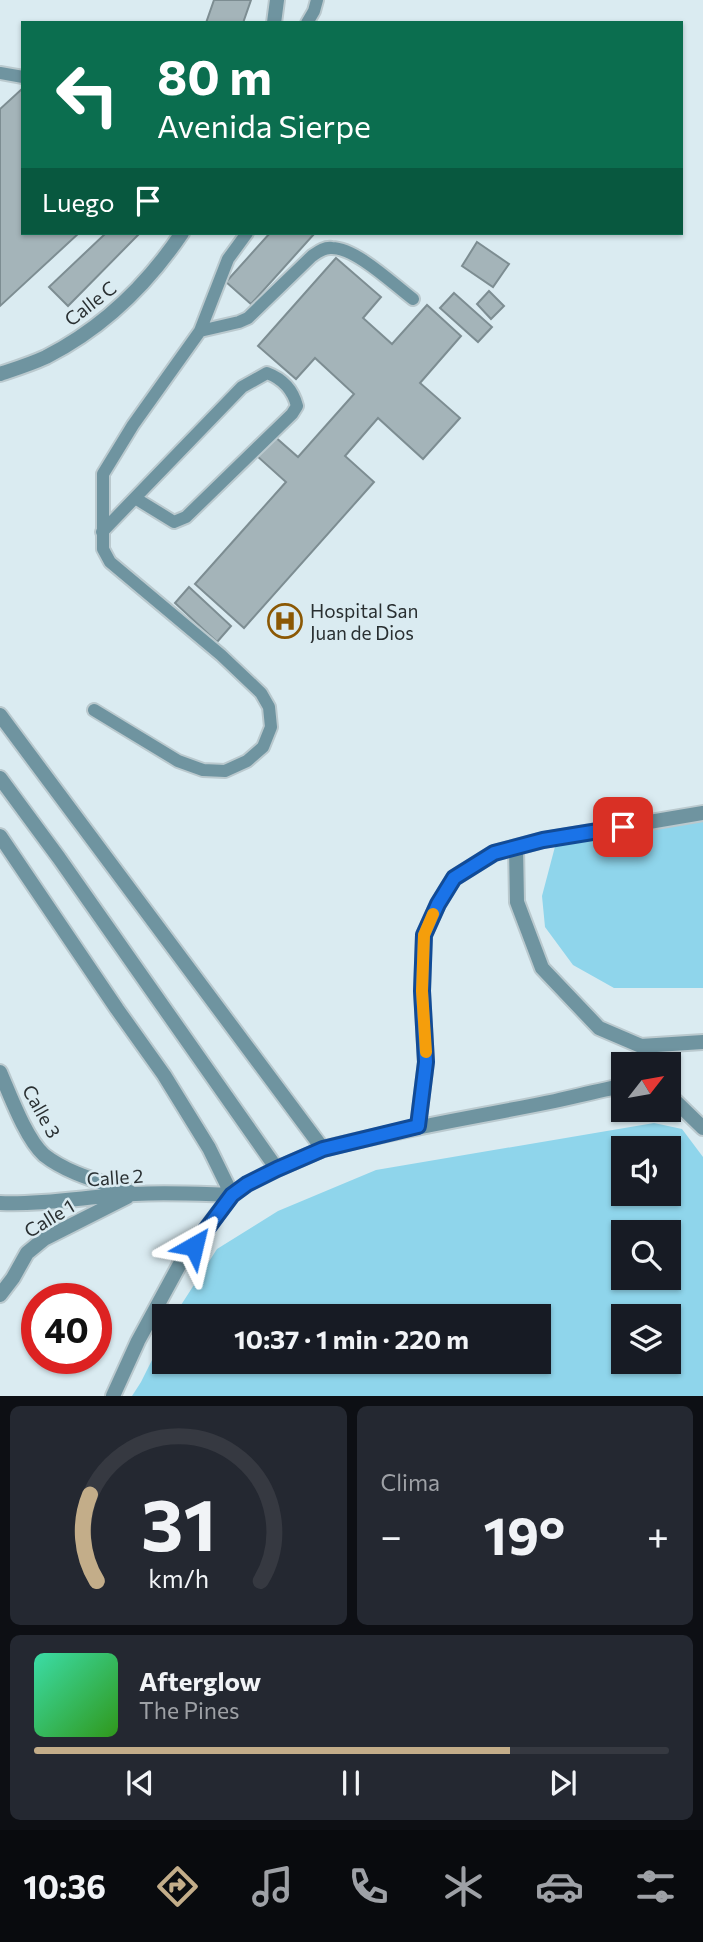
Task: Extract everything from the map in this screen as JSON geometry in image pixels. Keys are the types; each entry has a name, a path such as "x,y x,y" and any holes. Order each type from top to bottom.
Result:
{"street":[{"path":"274,21 277,0"},
{"name":"Calle C","path":"0,374 45,357 89,331 138,289 180,235"},
{"path":"0,715 323,1149"},
{"path":"0,778 277,1169"},
{"path":"418,1126 426,1062 422,991 424,935 454,878 494,853 543,840 703,813"},
{"path":"0,836 164,1075 209,1148 232,1195"},
{"path":"516,848 517,902 541,968 599,1028 641,1046 703,1042"},
{"name":"Calle 3","path":"0,1072 27,1132 43,1154 67,1169 135,1194"},
{"path":"113,1396 138,1340 181,1262 232,1195 247,1184 323,1149 418,1126 557,1101 611,1088"},
{"path":"681,1107 703,1128"},
{"name":"Calle 2","path":"0,1203 20,1204 135,1194 232,1195"},
{"name":"Calle 1","path":"0,1295 27,1253 44,1239 135,1194"}],"lane":[{"path":"308,21 317,0"},
{"path":"0,73 21,77"},
{"path":"94,710 178,761 203,769 225,771 247,761 262,747 271,727 269,707 261,693 221,654 110,562 103,549 102,532 103,474 133,425 200,331 228,259 246,235"},
{"path":"200,331 248,318 312,256 324,248 335,247 354,254 413,299"},
{"path":"102,532 242,387 267,373 280,378 295,397 297,406 292,414 187,516 174,522 135,498"}],"shaded area":[{"path":"703,819 703,988 614,988 573,965 545,927 542,896 557,839"},
{"path":"654,1123 682,1129 703,1157 703,1396 132,1396 152,1360 152,1374 551,1374 551,1304 182,1304 217,1249 278,1211 376,1170"}],"building":[{"path":"214,0 251,0 244,21 207,21"},
{"path":"21,90 21,235 77,235 0,306 0,109"},
{"path":"104,235 138,235 68,306 49,287"},
{"path":"268,235 313,235 251,304 226,282"},
{"path":"477,242 509,264 493,287 462,266"},
{"path":"336,258 381,297 363,318 392,344 427,305 461,336 420,383 460,418 423,459 378,418 345,456 374,482 244,628 195,584 286,482 257,456 274,436 298,457 354,394 315,358 296,379 258,346"},
{"path":"489,291 504,306 491,319 477,304"},
{"path":"454,293 492,327 478,342 440,308"},
{"path":"189,587 231,626 217,642 175,603"}],"slow traffic":[{"path":"426,1052 422,991 424,935 433,914"}],"place":[{"name":"Hospital San Juan de Dios","path":"285,621"}],"route":[{"path":"194,1246 232,1195 247,1184 323,1149 418,1126 426,1062 422,991 424,935 454,878 494,853 543,840 623,827"}]}
